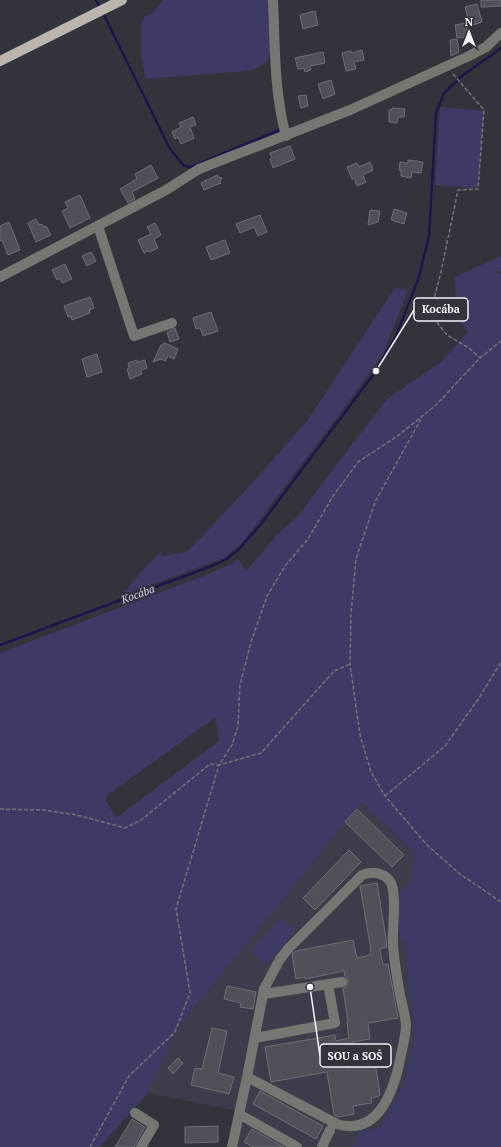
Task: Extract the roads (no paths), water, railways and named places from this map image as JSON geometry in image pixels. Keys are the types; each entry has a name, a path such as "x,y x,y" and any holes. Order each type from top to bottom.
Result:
{"main road":[{"path":"0,61 122,0"}],"street":[{"path":"273,0 276,73 280,116 286,136"},
{"path":"0,277 166,190 199,169 350,110 469,56 486,47 501,33"},
{"path":"98,226 134,336 172,323"},
{"path":"232,1147 264,989 280,959 289,948 362,876 375,872 385,877 391,883 393,892 393,941 395,969 406,1025 396,1077 382,1110 370,1120 358,1126 344,1126 337,1124 247,1077"},
{"path":"264,994 342,982"},
{"path":"255,1038 336,1023 328,984"},
{"path":"135,1113 154,1125 141,1147"},
{"path":"239,1114 297,1147"},
{"path":"322,1147 330,1130"}],"waterway":[{"path":"96,0 100,8"},
{"path":"103,13 170,149 184,166 191,167 279,130"},
{"name":"Kocába","path":"0,645 214,565 228,558 239,549 261,524 376,371 396,336 419,277 429,236 436,113 444,93 462,76 501,48"}],"place":[{"name":"Kocába","path":"376,371"},
{"name":"SOU a SOŠ","path":"310,987"}]}
